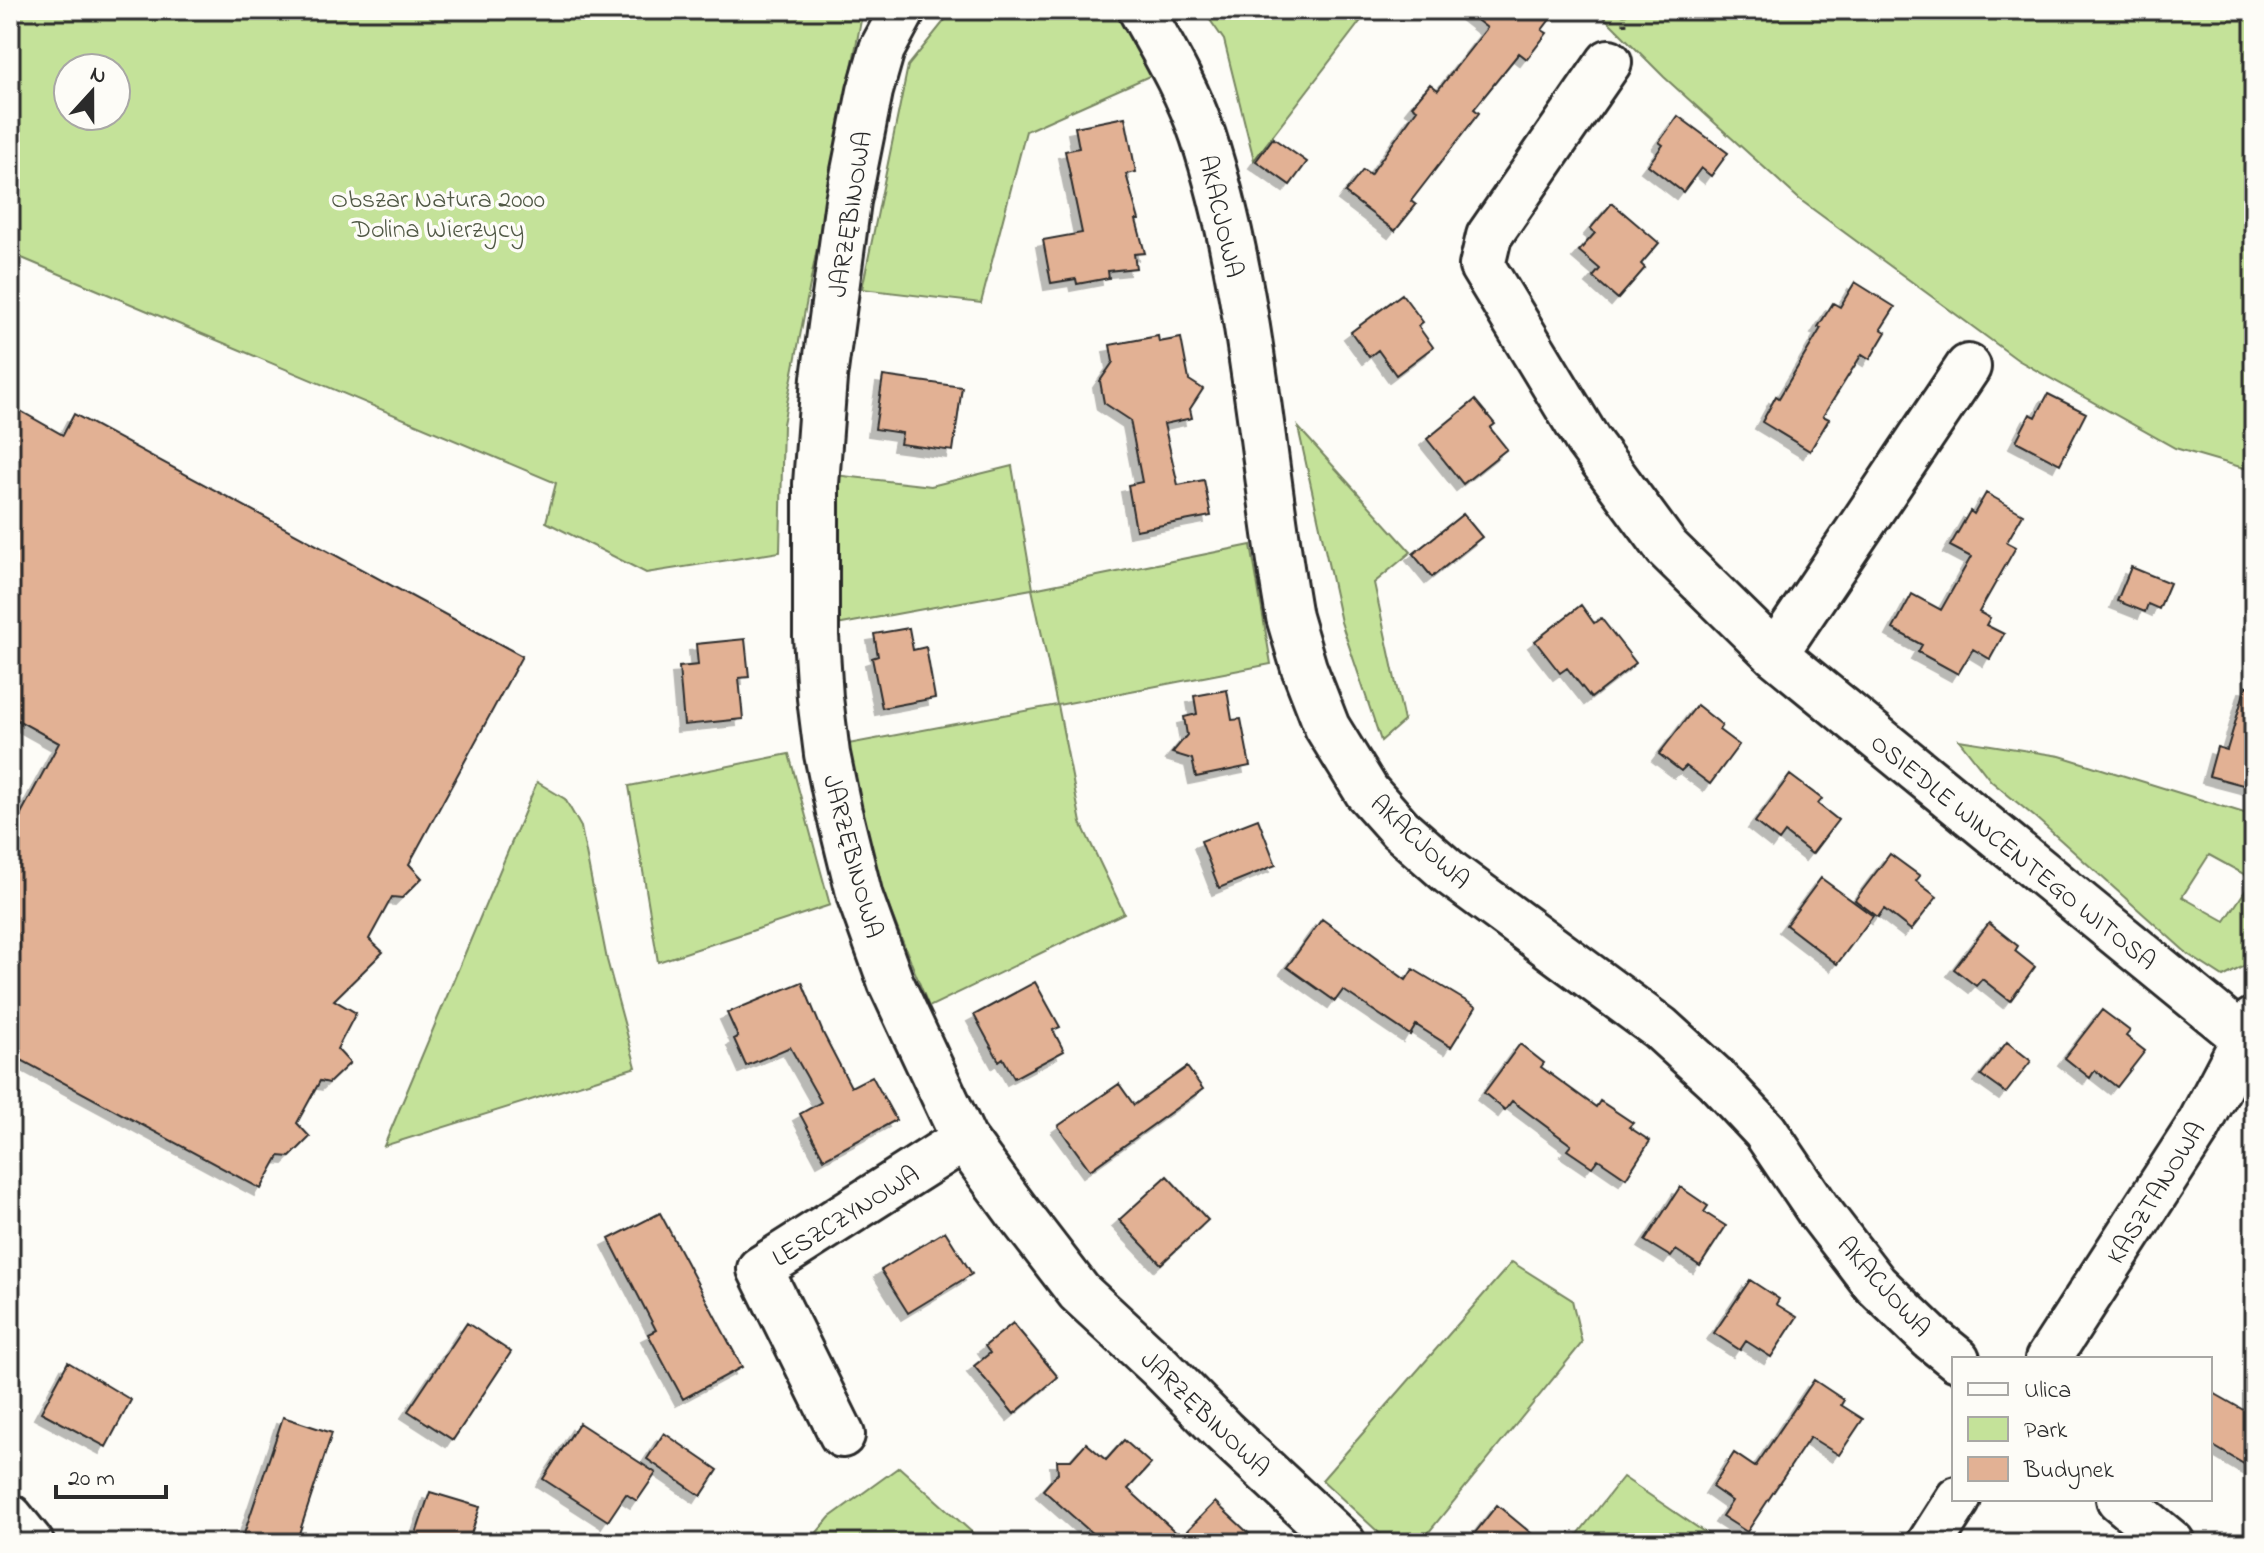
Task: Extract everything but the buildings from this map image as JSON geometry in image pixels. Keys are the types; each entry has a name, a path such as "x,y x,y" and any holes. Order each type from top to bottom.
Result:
{"street":[{"name":"JARZĘBINOWA","path":"903,10 882,49 870,91 848,201 822,393 816,484 816,636 820,698 827,754 860,897 891,983 964,1139 1079,1292 1343,1543"},
{"name":"AKACJOWA","path":"1141,10 1182,85 1202,134 1219,191 1234,256 1289,617 1304,668 1327,727 1345,758 1367,792 1400,829 1430,855 1660,1028 1716,1079 1765,1131 1819,1211 1875,1284 1955,1357"},
{"name":"OSIEDLE WINCENTEGO WITOSA","path":"1609,62 1489,236 1482,266 1588,441 1667,548 1775,654 2251,1035"},
{"path":"1775,654 1968,367"},
{"name":"KASZTANOWA","path":"2049,1357 2197,1129 2251,1035"},
{"name":"LESZCZYNOWA","path":"842,1435 760,1269 964,1139"},
{"path":"1930,1543 1957,1501"},
{"path":"2121,1501 2172,1543"},
{"path":"10,1517 31,1543"}],"green space":[{"name":"Obszar Natura 2000 Dolina Wierzycy","path":"10,10 863,10 783,424 780,552 646,573 546,522 556,483 10,253"},
{"path":"953,10 1107,10 1130,28 1154,74 1026,131 981,303 862,289 908,66"},
{"path":"1203,10 1369,10 1254,160 1224,40"},
{"path":"1597,10 2254,10 2254,471 2175,448 2018,360 1799,199 1664,77"},
{"path":"1298,427 1411,552 1374,583 1404,721 1381,741 1341,622"},
{"path":"1012,466 1033,589 1251,545 1271,664 1058,705 1081,823 1124,913 929,1007 880,885 843,745 1057,705 1032,589 831,626 835,475 931,486"},
{"path":"1959,740 2060,756 2254,816 2254,953 2248,964 2223,977 2189,955 1991,781","holes":["2209,855 2253,879 2225,921 2182,897"]},
{"path":"789,754 830,905 658,962 629,786"},
{"path":"537,782 565,799 581,827 607,960 636,1067 384,1146"},
{"path":"1512,1262 1572,1300 1582,1343 1420,1543 1390,1543 1322,1480"},
{"path":"899,1467 984,1543 808,1543 830,1517"},
{"path":"1623,1477 1716,1540 1714,1543 1571,1543"}]}
